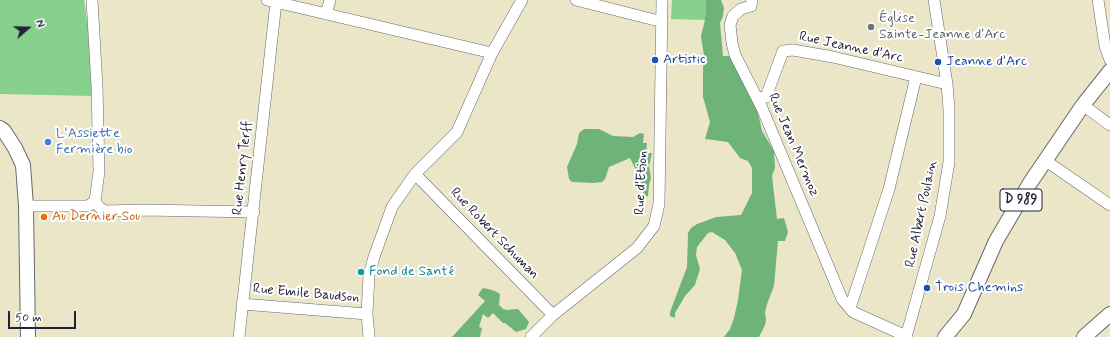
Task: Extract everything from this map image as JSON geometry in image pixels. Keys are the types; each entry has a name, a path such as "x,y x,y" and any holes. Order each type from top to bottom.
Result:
{"main road":[{"name":"D 989","path":"945,337 964,314 996,241 1030,184 1083,105 1110,71"},
{"path":"0,128 4,131 15,148 23,165 26,206 28,337"},
{"path":"1084,337 1110,314"}],"street":[{"path":"92,0 97,86 99,172 95,201 100,208 105,211 144,210 254,212"},
{"path":"326,14 330,0"},
{"path":"370,337 367,314 369,275 392,207 414,174 457,132 492,53 522,0"},
{"path":"576,0 655,20 662,20"},
{"name":"Rue d'Etion","path":"531,337 553,315 637,248 654,226 659,204 662,0"},
{"name":"Rue Jean Mermoz","path":"752,0 751,6 742,9 733,16 730,25 735,55 762,108 842,299 853,312 906,337"},
{"name":"Rue Albert Poulain","path":"906,337 940,216 949,162 949,109 947,84 934,0"},
{"path":"1098,0 1105,46 1110,60"},
{"path":"272,1 492,53"},
{"name":"Rue Henry Terff","path":"239,337 254,212 272,1"},
{"name":"Rue Jeanne d'Arc","path":"757,98 766,97 783,51 793,50 827,56 947,84"},
{"path":"850,308 889,189 916,77"},
{"path":"1083,105 1110,125"},
{"path":"1046,161 1110,204"},
{"name":"Rue Robert Schuman","path":"414,174 553,315"},
{"path":"26,206 88,206 95,201"},
{"name":"Rue Emile Baudson","path":"242,304 367,314"}],"green space":[{"path":"0,0 84,0 89,34 93,96 0,94"},
{"path":"672,0 706,0 705,20 671,19"},
{"path":"706,0 721,0 724,8 720,23 723,56 730,56 758,113 762,131 774,151 775,168 772,176 777,219 784,218 788,232 785,241 778,241 774,286 767,304 765,325 759,337 724,337 730,329 734,318 742,270 735,253 725,240 712,232 708,233 697,247 696,255 700,269 695,285 685,296 675,313 675,318 670,316 670,312 687,267 688,233 691,228 697,224 716,217 741,215 752,193 752,168 748,161 740,158 728,142 705,139 710,122 703,97 704,56 701,36 705,20"},
{"path":"584,129 599,129 613,136 633,137 640,133 644,134 643,143 647,143 646,153 652,153 649,167 651,178 648,196 646,197 635,178 639,176 630,158 609,167 605,179 602,182 572,182 569,179 567,167 577,144 579,133"},
{"path":"484,288 500,294 499,305 503,309 519,310 529,322 526,329 516,332 503,323 493,313 488,318 483,314 479,327 482,328 480,337 452,337 485,301 478,295"}],"place":[{"name":"Église Sainte-Jeanne d'Arc","path":"871,27"},
{"name":"Artistic","path":"655,60"},
{"name":"Jeanne d'Arc","path":"938,62"},
{"name":"L'Assiette Fermière bio","path":"48,142"},
{"name":"Au Dernier Sou","path":"44,217"},
{"name":"Fond de Santé","path":"361,272"},
{"name":"Trois Chemins","path":"927,288"}]}
